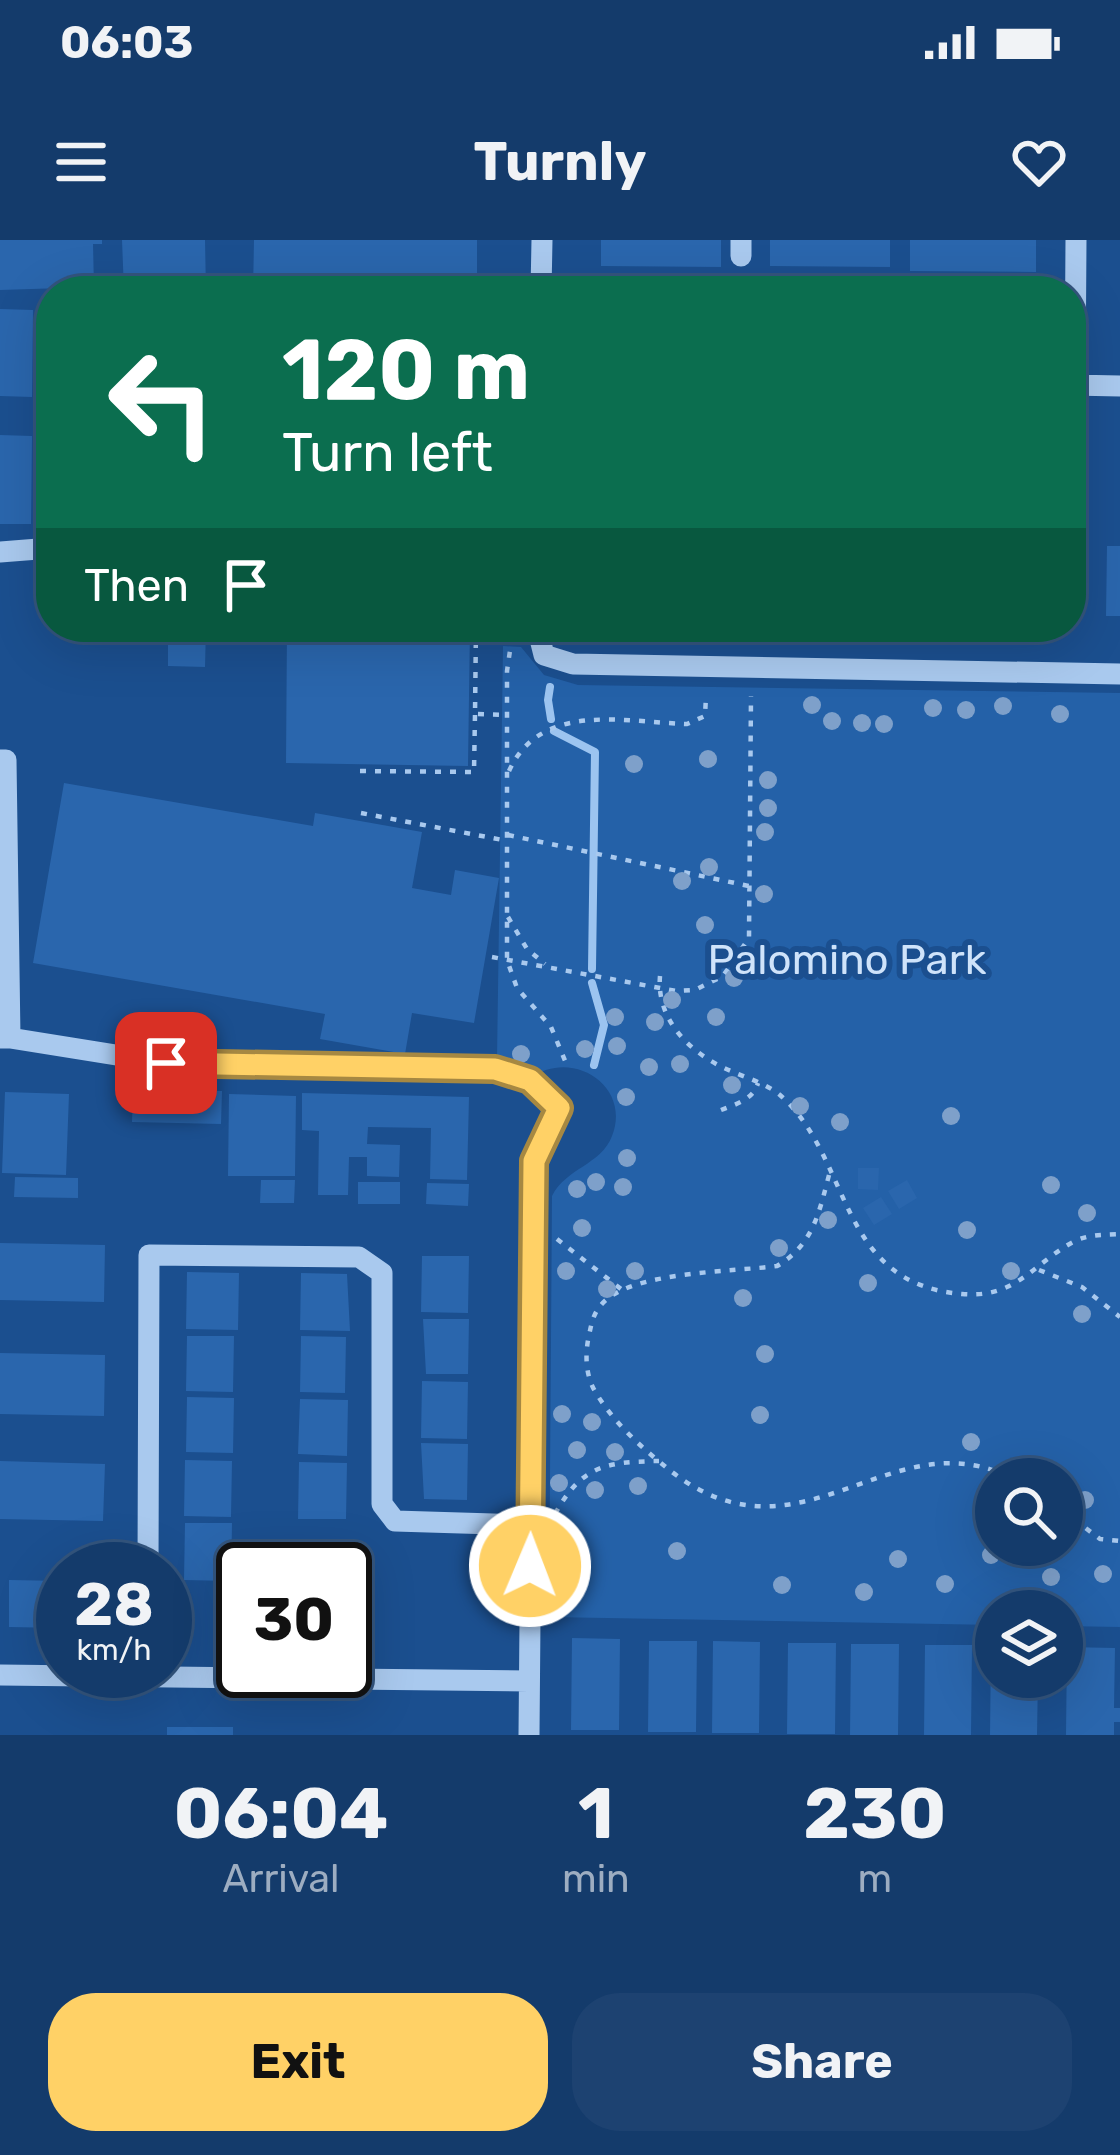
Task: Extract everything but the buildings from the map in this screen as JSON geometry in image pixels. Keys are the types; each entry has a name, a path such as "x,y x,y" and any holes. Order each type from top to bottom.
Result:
{"street":[{"path":"541,276 542,240"},
{"path":"1075,276 1076,240"},
{"path":"1086,385 1120,386"},
{"path":"0,552 36,549"},
{"path":"541,642 544,655 573,664 1120,674"},
{"path":"0,760 6,760 5,1038 166,1063 495,1069 530,1080 559,1108 534,1161 542,1522 530,1735"},
{"path":"148,1542 149,1256 359,1257 382,1273 382,1504 395,1521 542,1522"},
{"path":"0,1675 36,1675"},
{"path":"192,1675 530,1681"}],"path":[{"path":"360,771 474,772 476,642"},
{"path":"511,642 507,663 507,960 517,988 551,1027 566,1063"},
{"path":"508,772 536,735 557,723 687,724 705,716 706,695"},
{"path":"492,957 659,988 695,990 723,976 736,963 749,938 751,696"},
{"path":"475,713 509,715"},
{"path":"361,813 751,886"},
{"path":"508,916 527,949 549,968"},
{"path":"660,976 664,1015 695,1052 778,1092 812,1135 862,1237 902,1278 929,1288 983,1294 1039,1270 1075,1242 1091,1235 1120,1234"},
{"path":"721,1110 755,1092 758,1083"},
{"path":"830,1175 812,1234 795,1256 777,1266 652,1281 621,1289 602,1304 592,1319 586,1353 595,1391 659,1461 710,1496 737,1505 768,1509 811,1501 894,1472 944,1465 975,1467"},
{"path":"557,1239 621,1289"},
{"path":"1039,1270 1082,1287 1120,1317"},
{"path":"542,1522 582,1477 606,1465 659,1461"},
{"path":"1083,1526 1100,1539 1120,1540"}],"green space":[{"name":"Palomino Park","path":"503,646 521,647 544,675 578,685 1120,693 1120,1627 1083,1626 1083,1590 975,1590 975,1625 549,1617 552,1196 607,1146 616,1118 606,1087 594,1077 563,1067 531,1078 497,1059"}],"waterway":[{"path":"550,687 551,719"},
{"path":"554,731 595,752 592,969"},
{"path":"592,983 604,1025 594,1065"}],"route":[{"path":"166,1063 495,1069 530,1080 559,1108 534,1161 530,1566"}]}
